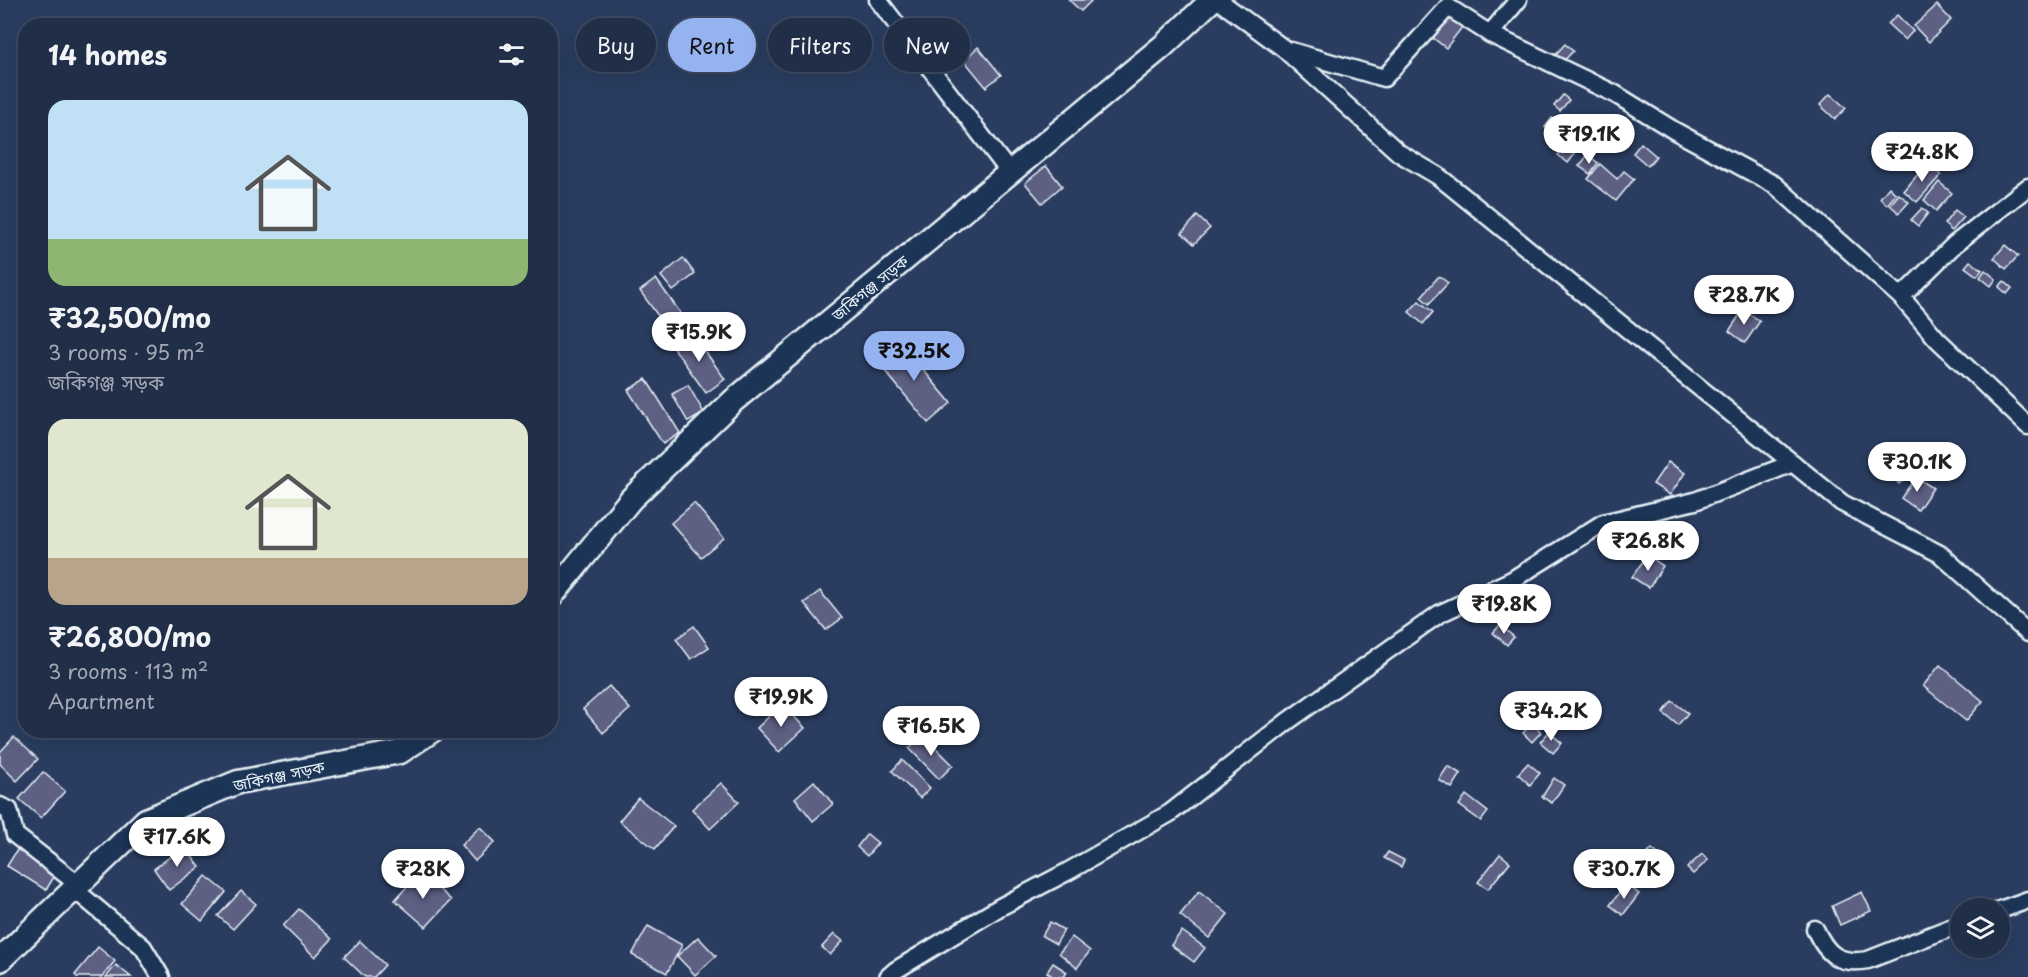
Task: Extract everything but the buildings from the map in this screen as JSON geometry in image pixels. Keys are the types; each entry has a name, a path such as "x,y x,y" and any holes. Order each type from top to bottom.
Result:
{"main road":[{"name":"জকিগঞ্জ সড়ক","path":"558,588 631,499 733,401 1163,46 1212,0"},
{"name":"জকিগঞ্জ সড়ক","path":"0,960 146,820 238,782 400,752 421,738"}],"street":[{"path":"878,0 1010,172"},
{"path":"1218,0 1282,48 1399,153 1438,176 1842,503 1940,555 2028,633"},
{"path":"1226,0 1248,20 1295,54 1384,78 1448,7 1490,34 1615,94 1676,131 1775,185 1901,297 1937,339 2028,426"},
{"path":"1490,34 1518,0"},
{"path":"1901,297 1955,244 2028,187"},
{"path":"888,977 1000,907 1170,813 1288,721 1439,614 1512,580 1603,524 1695,501 1793,463"},
{"path":"0,806 9,810 15,835 143,947 162,977"},
{"path":"2010,906 2028,900"},
{"path":"1815,929 1822,945 1833,956 1853,963 1868,960 1950,928"}]}
